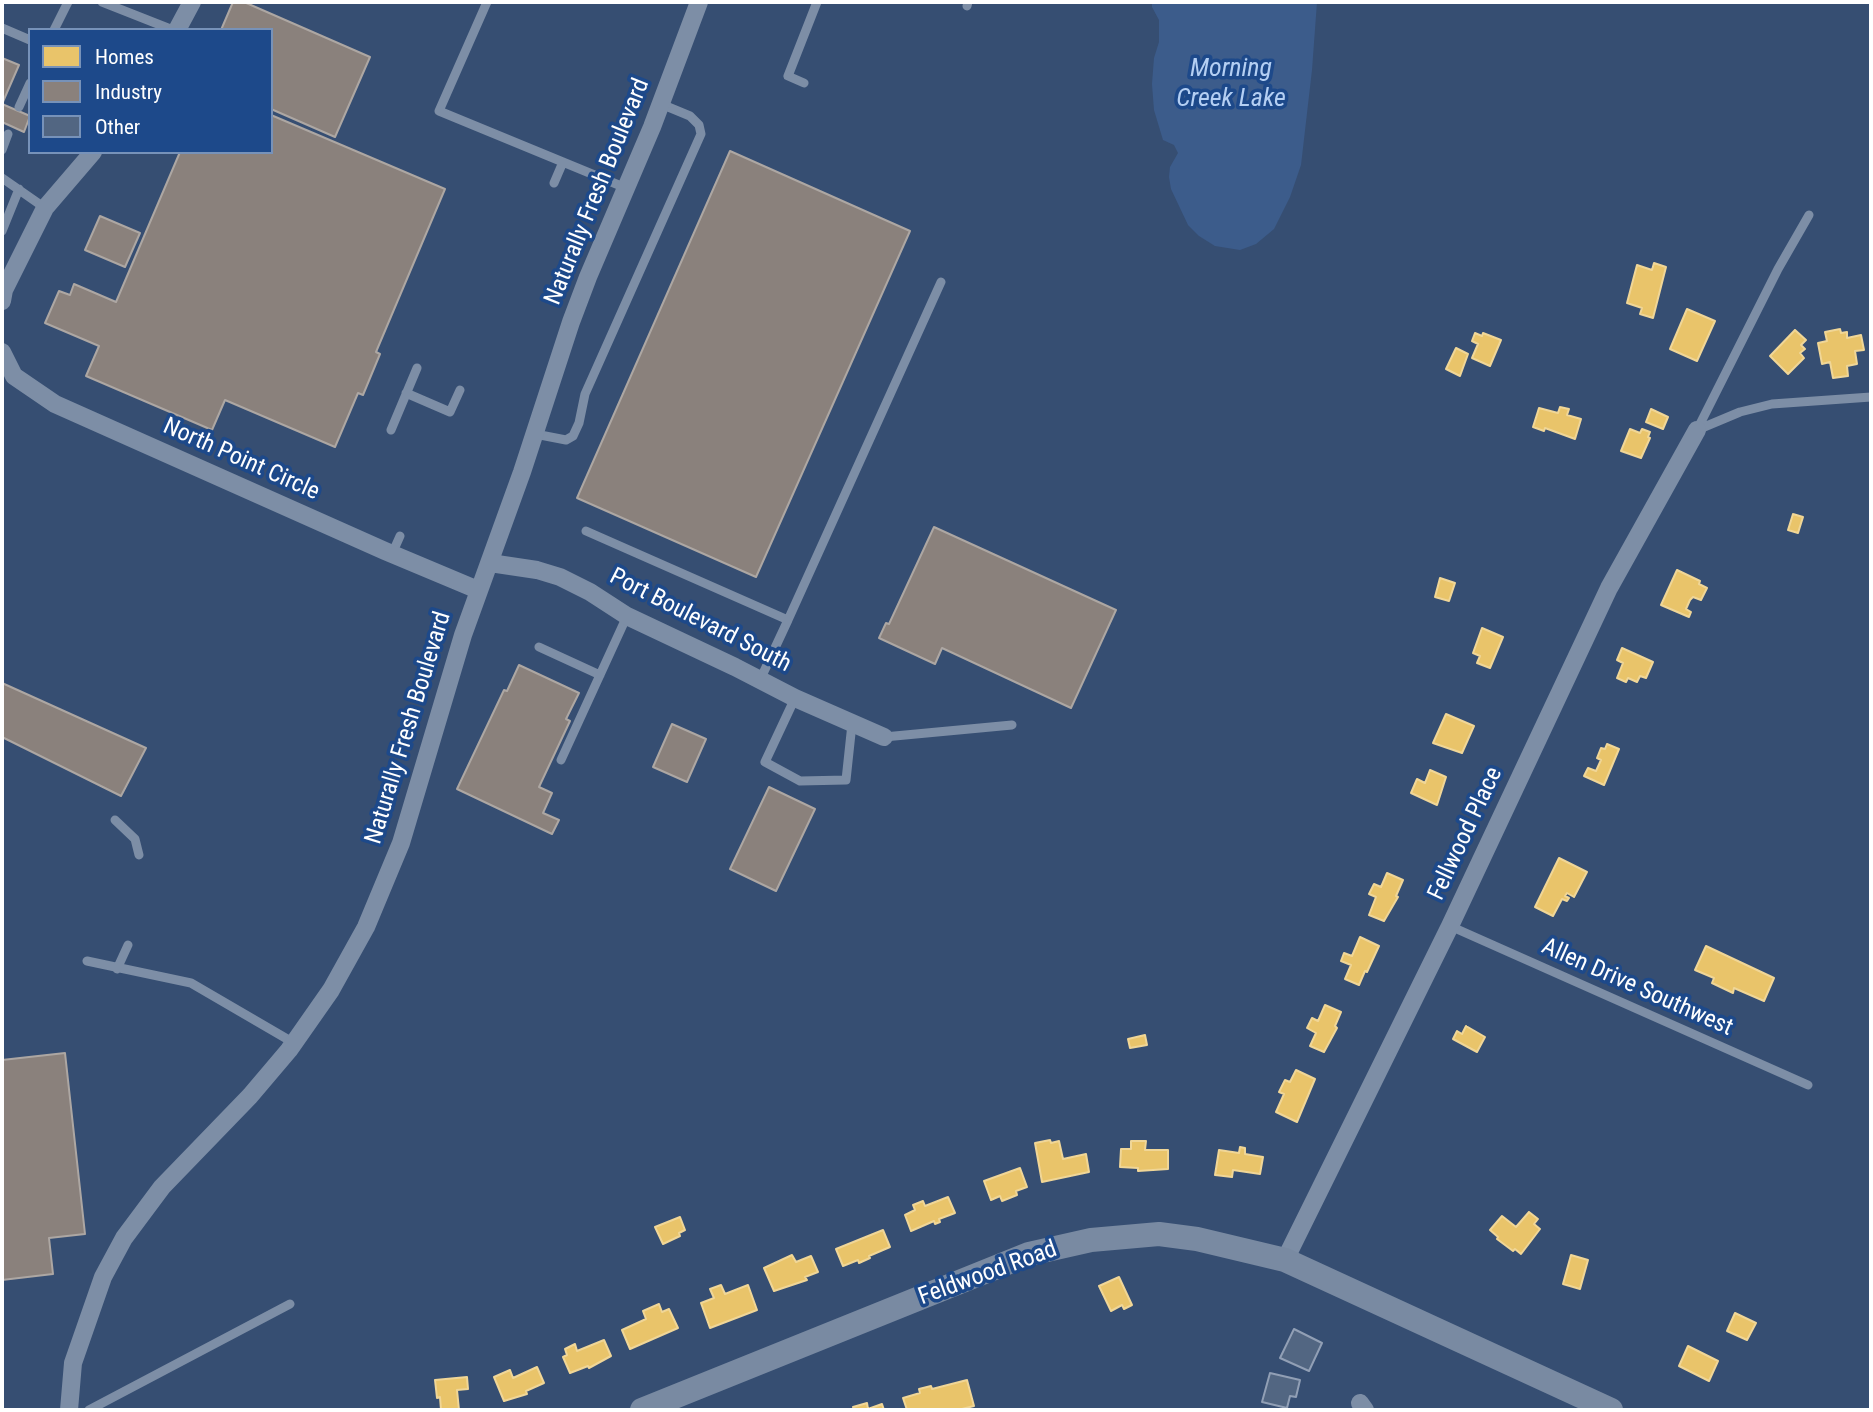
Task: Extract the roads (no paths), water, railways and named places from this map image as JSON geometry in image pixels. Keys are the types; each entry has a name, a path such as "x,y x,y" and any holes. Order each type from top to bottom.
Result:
{"street":[{"path":"176,28 192,2"},
{"name":"Naturally Fresh Boulevard","path":"69,1410 76,1352 103,1278 124,1238 162,1187 250,1096 294,1043 331,990 366,927 396,855 478,590 490,563 571,322 661,104 699,2"},
{"path":"2,300 4,290 45,208 91,154"},
{"name":"North Point Circle","path":"2,352 13,376 55,404 478,590"},
{"name":"Fellwood Place","path":"1284,1260 1450,926 1609,588 1697,430"},
{"name":"Port Boulevard South","path":"490,563 537,570 560,577 590,592 627,616 795,698 884,737"},
{"name":"Feldwood Road","path":"642,1410 1029,1254 1091,1240 1159,1234 1197,1239 1284,1260 1611,1410"}],"lane":[{"path":"55,28 68,2"},
{"path":"102,2 170,28"},
{"path":"487,2 439,111 626,188"},
{"path":"804,83 788,76 817,2"},
{"path":"2,28 28,39"},
{"path":"19,107 28,87"},
{"path":"535,433 566,440 573,436 579,424 585,394 701,134 699,125 690,116 661,104"},
{"path":"2,150 8,134"},
{"path":"554,183 563,162"},
{"path":"2,178 45,208"},
{"path":"2,231 19,189"},
{"path":"1697,430 1777,269 1809,215"},
{"path":"760,680 941,282"},
{"path":"391,430 417,368"},
{"path":"406,393 450,412 460,390"},
{"path":"1697,430 1740,412 1772,404 1871,397"},
{"path":"586,531 788,621"},
{"path":"392,554 400,536"},
{"path":"561,760 627,616"},
{"path":"539,647 600,675"},
{"path":"795,698 765,762 800,781 846,779 852,724"},
{"path":"884,737 1012,725"},
{"path":"115,820 135,839 139,855"},
{"name":"Allen Drive Southwest","path":"1450,926 1808,1085"},
{"path":"117,969 128,945"},
{"path":"86,961 191,983 294,1043"},
{"path":"69,1410 86,1410 290,1304"}],"water":[{"name":"Morning Creek Lake","path":"1152,2 1317,2 1301,165 1290,197 1274,229 1256,244 1240,250 1215,246 1199,236 1188,225 1171,189 1170,167 1178,153 1174,145 1163,140 1154,110 1152,84 1154,58 1159,42 1159,20"}]}
